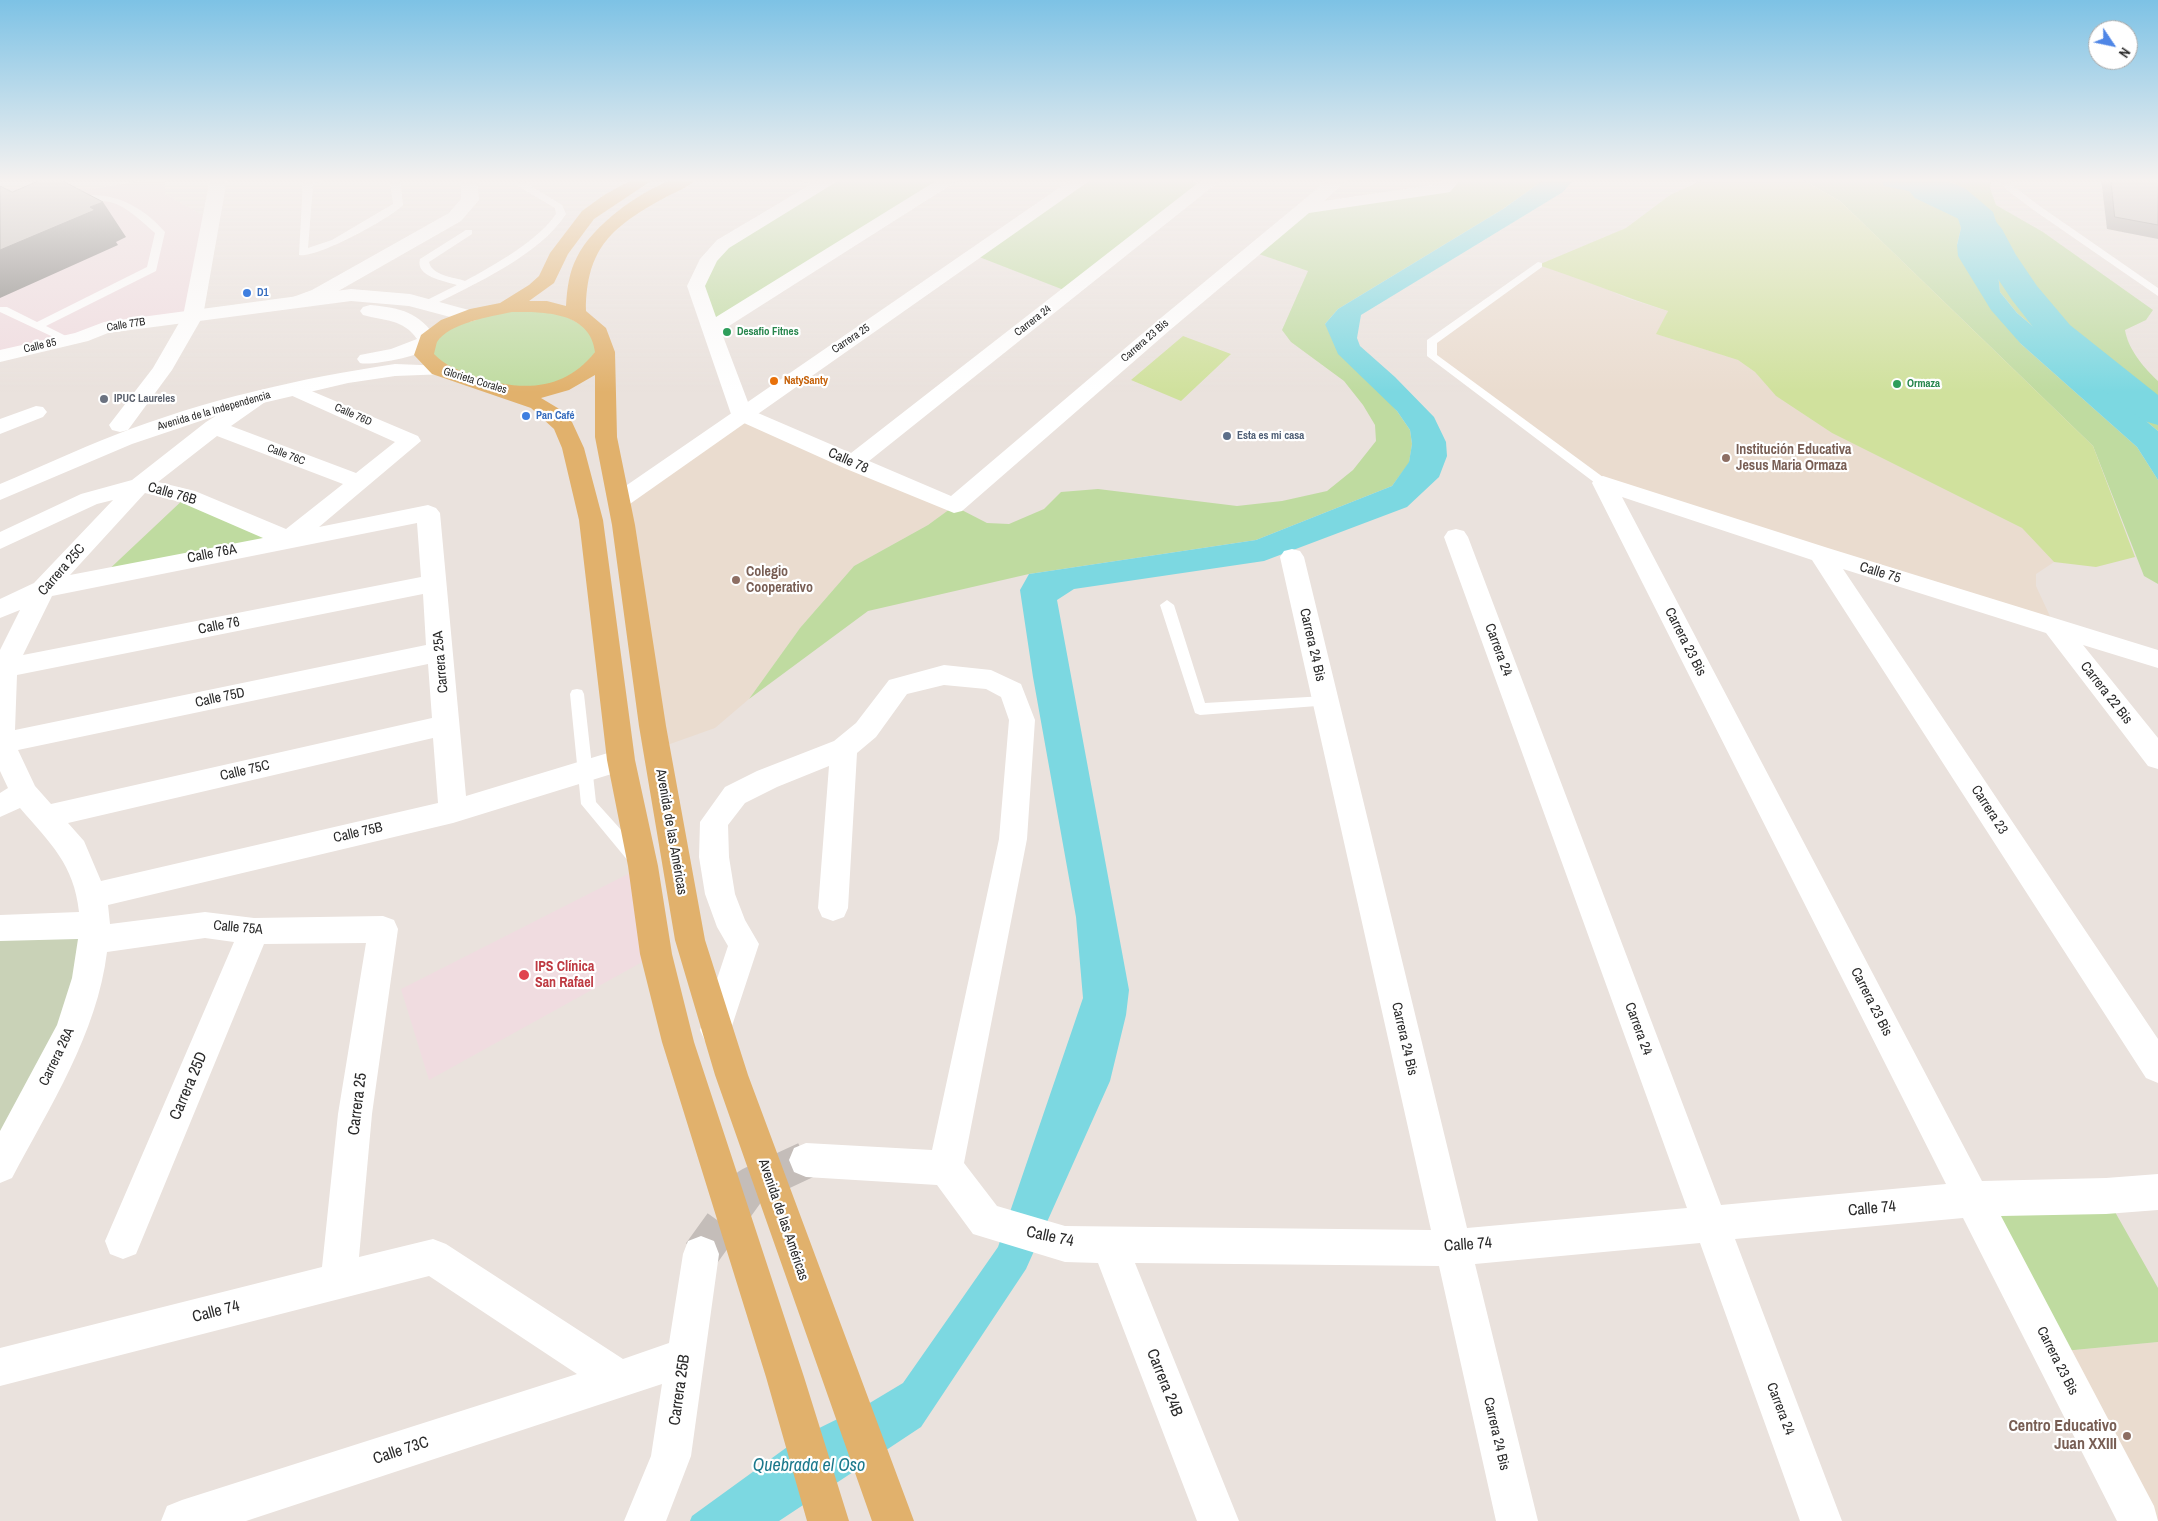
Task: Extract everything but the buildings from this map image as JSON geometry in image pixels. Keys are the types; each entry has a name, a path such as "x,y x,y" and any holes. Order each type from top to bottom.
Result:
{"main road":[{"path":"502,308 536,288 547,279 561,250"},
{"path":"425,342 444,326 468,316 502,308 536,305 576,314 578,278 587,253 590,250"},
{"name":"Avenida de las Américas","path":"576,314 596,328 602,337 606,440 619,501 656,749 688,930 716,1030 829,1350 892,1520"},
{"name":"Glorieta Corales","path":"425,342 424,357 429,364 440,370 507,392 541,390 568,383 586,374 598,363 604,352"},
{"path":"507,392 538,404 553,415 564,427 573,448 592,520 621,760 643,866 656,954 678,1042 785,1377 828,1521"}],"street":[{"path":"120,424 162,370 193,316 206,250"},
{"path":"300,301 319,294 398,250"},
{"path":"717,250 710,257 696,286 742,414"},
{"path":"710,329 838,250"},
{"name":"Carrera 25","path":"619,501 742,414 982,250"},
{"name":"Carrera 24","path":"852,463 1124,250"},
{"name":"Carrera 23 Bis","path":"954,506 1163,326 1255,250"},
{"path":"349,362 364,356 387,335 388,323 384,316 356,290 355,281 369,267"},
{"name":"Calle 77B","path":"230,318 300,301 427,304 468,316"},
{"name":"Calle 77B","path":"73,338 100,339 149,327 320,311 372,303 414,322 425,342"},
{"name":"Calle 85","path":"0,356 73,338"},
{"name":"Avenida de la Independencia","path":"0,475 120,424 231,390 349,362 395,354 425,342"},
{"name":"Avenida de la Independencia","path":"261,396 295,390 348,376 385,371 440,370"},
{"name":"Calle 76D","path":"295,390 410,441 359,482"},
{"name":"Carrera 25C","path":"94,920 74,850 44,817 12,800 1,743 4,668 43,589 140,485 214,427 231,408 261,396"},
{"name":"Avenida de la Independencia","path":"0,494 124,439 231,408"},
{"path":"0,427 36,412"},
{"name":"Calle 78","path":"742,414 954,506"},
{"name":"Calle 76C","path":"214,427 359,482"},
{"path":"288,539 359,482"},
{"name":"Carrera 23 Bis","path":"1603,483 2139,1521"},
{"name":"Calle 75","path":"1603,483 1820,554 2158,659"},
{"name":"Calle 76B","path":"0,541 88,499 140,485 186,496 288,539"},
{"name":"Calle 76A","path":"0,609 43,589 288,539 428,513"},
{"name":"Carrera 25A","path":"428,513 453,811"},
{"name":"Carrera 24","path":"1456,537 1822,1521"},
{"name":"Carrera 23","path":"1820,554 2158,1066"},
{"name":"Carrera 24 Bis","path":"1292,557 1517,1521"},
{"name":"Calle 76","path":"4,668 434,583"},
{"name":"Carrera 22 Bis","path":"2055,628 2158,758"},
{"name":"Calle 75D","path":"1,743 440,652"},
{"path":"716,1030 744,944 732,927 720,894 714,857 714,822 735,795 767,779 844,749 866,730 898,688 944,676 991,680 1012,691 1022,720 1013,839 946,1168 806,1160"},
{"name":"Calle 75C","path":"44,817 446,725"},
{"path":"832,908 844,749"},
{"name":"Calle 75B","path":"94,920 621,760"},
{"path":"0,928 94,920"},
{"name":"Calle 75A","path":"94,920 204,925 254,931 383,929"},
{"name":"Carrera 26A","path":"0,1166 72,1030 88,978 94,920"},
{"name":"Carrera 25","path":"339,1280 355,1114 383,929"},
{"name":"Carrera 25D","path":"123,1241 254,931"},
{"name":"Calle 74","path":"946,1168 986,1221 1064,1244 1109,1245 1452,1248 1972,1199 2106,1196 2158,1192"},
{"name":"Carrera 24B","path":"1109,1245 1218,1521"},
{"name":"Carrera 25B","path":"645,1521 671,1456 701,1254"},
{"name":"Calle 74","path":"0,1366 433,1257 620,1380"},
{"name":"Calle 73C","path":"182,1521 620,1380 685,1356"}],"lane":[{"path":"37,326 152,269 156,250"},
{"path":"441,250 424,261 424,267 429,273 466,285"},
{"path":"427,304 505,263 522,250"},
{"path":"2096,250 2158,293"},
{"path":"1538,265 1431,342 1432,356 1603,483"},
{"path":"4,309 37,326 73,338"},
{"path":"1167,605 1200,708 1325,701"},
{"path":"577,694 589,804 643,866"}],"shaded area":[{"path":"0,250 205,250 193,316 154,320 0,356"},
{"name":"Institución Educativa Jesus Maria Ormaza","path":"1538,265 1591,281 1626,298 1668,311 1657,334 1738,360 1755,372 1776,396 1832,433 2022,528 2054,562 2036,574 2036,586 2055,627 1603,483 1432,356 1431,342"},
{"name":"Colegio Cooperativo","path":"742,414 954,506 928,525 854,566 800,628 749,699 715,728 656,749 619,501"},
{"name":"IPS Clínica San Rafael","path":"632,872 644,961 429,1080 401,989"},
{"name":"Centro Educativo Juan XXIII","path":"2158,1342 2158,1521 2053,1352"}],"green space":[{"path":"723,250 837,250 710,329 702,272 709,259"},
{"path":"981,250 1123,250 1069,292 974,255"},
{"path":"1255,250 1435,250 1338,309 1325,324 1397,411 1410,430 1412,444 1409,463 1392,486 1256,540 1029,574 868,611 749,699 800,628 854,566 928,525 954,506 987,523 1009,524 1044,509 1061,492 1098,489 1237,506 1282,501 1327,491 1353,470 1376,441 1375,425 1363,405 1344,381 1291,342 1282,330 1308,271 1253,252"},
{"name":"Ormaza","path":"1574,250 1891,250 2093,446 2135,557 2096,567 2054,562 2022,528 1832,433 1776,396 1755,372 1738,360 1656,334 1668,311 1538,265"},
{"path":"1891,250 1960,250 2021,344 2137,447 2158,480 2158,584 2144,576 2093,446"},
{"path":"1995,250 2068,250 2153,310 2146,320 2125,330 2129,344 2137,358 2158,381 2158,431 2017,313 2000,292"},
{"path":"550,307 602,337 585,374 527,392 439,370 423,344 468,316"},
{"path":"1183,336 1231,354 1181,401 1131,380"},
{"path":"187,496 288,539 103,575"},
{"path":"0,928 94,940 0,1166"},
{"path":"2106,1196 2158,1288 2158,1342 2053,1352 1972,1199"}],"water":[{"name":"Quebrada el Oso","path":"1435,250 1468,250 1361,315 1357,338 1360,346 1395,377 1434,417 1446,442 1447,456 1439,477 1407,507 1264,561 1074,589 1057,600 1129,990 1126,1015 1110,1081 1026,1269 921,1427 779,1521 690,1521 692,1516 801,1437 868,1404 903,1383 998,1247 1083,998 1076,917 1033,677 1020,590 1029,574 1256,540 1392,486 1409,462 1412,444 1410,430 1397,411 1338,354 1325,324 1338,309"},
{"path":"1957,250 1995,250 2000,292 2017,313 2158,431 2158,480 2137,447 2021,344 1991,310 1958,256"}],"waterway":[{"path":"1996,250 2024,293 2057,333 2087,356 2112,379 2158,413"}],"tunnel":[{"path":"701,1254 750,1186 806,1160"}],"place":[{"name":"D1","path":"247,293"},
{"name":"Desafio Fitnes","path":"727,332"},
{"name":"NatySanty","path":"774,381"},
{"name":"Ormaza","path":"1897,384"},
{"name":"IPUC Laureles","path":"104,399"},
{"name":"Pan Café","path":"526,416"},
{"name":"Esta es mi casa","path":"1227,436"},
{"name":"Institución Educativa Jesus Maria Ormaza","path":"1726,458"},
{"name":"Colegio Cooperativo","path":"736,580"},
{"name":"IPS Clínica San Rafael","path":"524,975"},
{"name":"Centro Educativo Juan XXIII","path":"2127,1436"}]}
